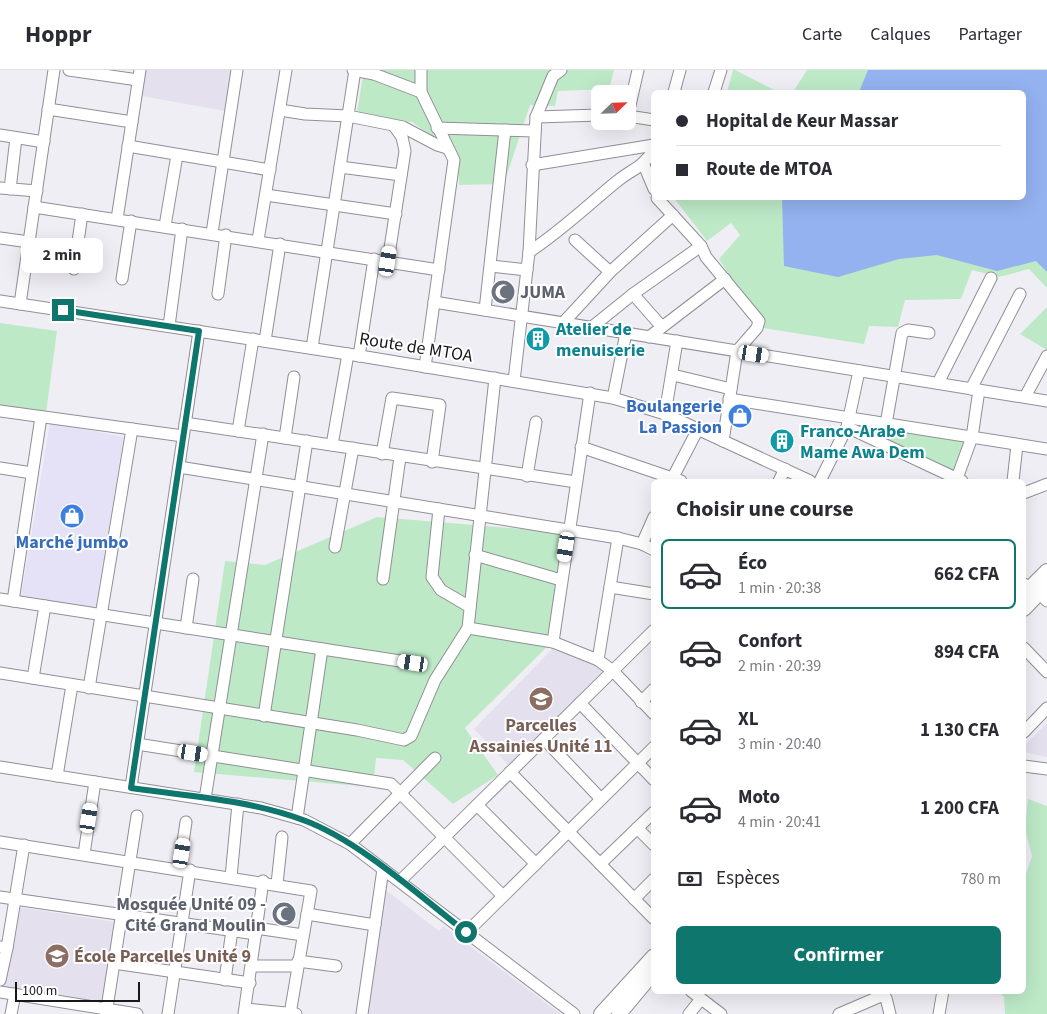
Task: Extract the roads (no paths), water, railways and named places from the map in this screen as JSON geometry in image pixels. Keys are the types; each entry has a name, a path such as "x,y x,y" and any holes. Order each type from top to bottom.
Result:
{"main road":[{"path":"1026,606 1047,571"},
{"path":"601,1014 651,959"},
{"path":"620,1014 651,976"}],"street":[{"path":"20,304 54,70"},
{"path":"69,70 139,75 118,219"},
{"path":"212,233 237,70"},
{"path":"258,240 286,70"},
{"path":"312,348 354,70 374,74 421,92"},
{"path":"421,70 421,92 454,160 425,367"},
{"path":"635,85 638,70"},
{"path":"675,90 680,70"},
{"path":"715,90 722,70"},
{"path":"514,381 529,252 532,165 536,117 556,72"},
{"path":"48,110 132,122"},
{"path":"280,110 305,114 348,116 411,129 438,146 448,148"},
{"path":"536,117 591,115"},
{"path":"636,117 651,119"},
{"path":"388,261 396,214 404,143 394,126"},
{"path":"437,128 535,132"},
{"path":"486,310 505,130"},
{"path":"0,135 44,142"},
{"path":"16,138 5,188 37,191"},
{"path":"532,165 651,145"},
{"path":"128,146 270,170"},
{"path":"529,252 569,224 618,180 644,165 651,154"},
{"path":"165,226 177,155"},
{"path":"644,165 651,182"},
{"path":"340,167 401,175"},
{"path":"266,195 396,214"},
{"path":"659,200 701,246 706,257 759,321 757,328 737,351 723,440"},
{"path":"34,207 258,240 439,270"},
{"path":"74,269 82,214"},
{"path":"563,323 610,272 673,215"},
{"path":"122,279 131,221"},
{"path":"169,326 182,229"},
{"path":"218,294 226,236"},
{"path":"0,238 29,242"},
{"path":"576,240 610,272"},
{"path":"238,430 280,244"},
{"path":"592,327 633,294 701,246"},
{"path":"332,445 374,259"},
{"path":"491,266 527,270"},
{"path":"938,383 991,278"},
{"path":"649,337 725,279"},
{"path":"633,294 662,327"},
{"path":"958,479 972,437 975,389 1020,294"},
{"name":"Route de MTOA","path":"0,301 312,348 613,398 665,414 806,479"},
{"path":"434,302 1047,401"},
{"path":"886,424 902,332 908,330 929,333"},
{"path":"131,788 199,331"},
{"path":"613,398 626,333"},
{"path":"665,414 678,341"},
{"path":"1025,397 1047,356"},
{"path":"821,479 848,423 860,371"},
{"path":"673,375 730,394 848,423 886,424 1047,449"},
{"path":"285,438 294,377"},
{"path":"0,673 357,730 404,740 411,736 435,680 468,628 495,378"},
{"path":"554,642 568,530 590,393"},
{"path":"382,454 392,398 440,405 432,462"},
{"path":"0,411 183,436"},
{"path":"13,601 41,417"},
{"path":"527,476 536,422"},
{"path":"185,423 485,470 576,482"},
{"path":"848,423 956,479"},
{"path":"89,688 132,429"},
{"path":"675,479 698,430"},
{"path":"205,799 263,434"},
{"path":"264,716 307,441"},
{"path":"1013,479 1017,445"},
{"path":"581,446 672,479"},
{"path":"335,547 346,494 352,448"},
{"path":"383,579 400,456"},
{"path":"179,467 618,538 642,544 651,548"},
{"path":"0,468 32,473"},
{"path":"780,479 785,469"},
{"path":"1026,492 1047,484"},
{"path":"439,509 432,577 441,590 470,607"},
{"path":"642,544 651,524"},
{"path":"598,660 618,538"},
{"path":"475,555 561,580"},
{"path":"186,628 193,579"},
{"path":"610,587 651,594"},
{"path":"0,599 413,663"},
{"path":"33,678 45,606"},
{"path":"468,628 554,642 598,660 613,670 651,711"},
{"path":"400,881 651,633"},
{"path":"645,639 651,645"},
{"path":"297,818 322,649"},
{"path":"1026,650 1047,672"},
{"path":"57,776 72,685"},
{"path":"641,702 651,691"},
{"path":"580,703 651,777"},
{"path":"1026,726 1047,708"},
{"path":"544,739 601,799"},
{"path":"138,744 391,784 503,896"},
{"path":"466,932 651,750"},
{"path":"350,844 435,758"},
{"path":"1026,766 1047,769"},
{"path":"0,767 238,804 297,818 319,826 350,844 574,1014"},
{"path":"510,772 651,916"},
{"path":"84,854 95,782"},
{"path":"230,877 238,804"},
{"path":"476,806 536,864"},
{"path":"600,864 651,815"},
{"path":"106,1012 137,816"},
{"path":"168,1014 182,923 186,822"},
{"path":"637,828 651,842"},
{"path":"277,884 282,837"},
{"path":"0,842 277,884 311,891 297,964 292,1014 245,1011 263,882"},
{"path":"0,980 3,947 24,845"},
{"path":"362,1014 383,869"},
{"path":"634,899 651,882"},
{"path":"0,897 232,930 303,935"},
{"path":"307,914 375,925"},
{"path":"225,980 232,930"},
{"path":"114,963 250,983"},
{"path":"252,966 297,964 336,966"},
{"path":"0,992 15,994 59,1008 137,1014"},
{"path":"11,1014 15,994"},
{"path":"695,994 721,1014"},
{"path":"935,1013 942,994"},
{"path":"839,1014 856,1010 882,996 886,998 890,1014"},
{"path":"689,1014 701,999"}],"water":[{"path":"868,70 1047,70 1047,272 1036,261 997,271 937,255 899,259 838,277 784,266 782,200 1026,200 1026,90 860,90"}],"place":[{"name":"JUMA","path":"503,292"},
{"name":"Atelier de menuiserie","path":"538,339"},
{"name":"Boulangerie La Passion","path":"740,416"},
{"name":"Franco-Arabe Mame Awa Dem","path":"782,441"},
{"name":"Marché jumbo","path":"72,516"},
{"name":"Parcelles Assainies Unité 11","path":"541,699"},
{"name":"Mosquée Unité 09 - Cité Grand Moulin","path":"284,914"},
{"name":"École Parcelles Unité 9","path":"57,956"}]}
